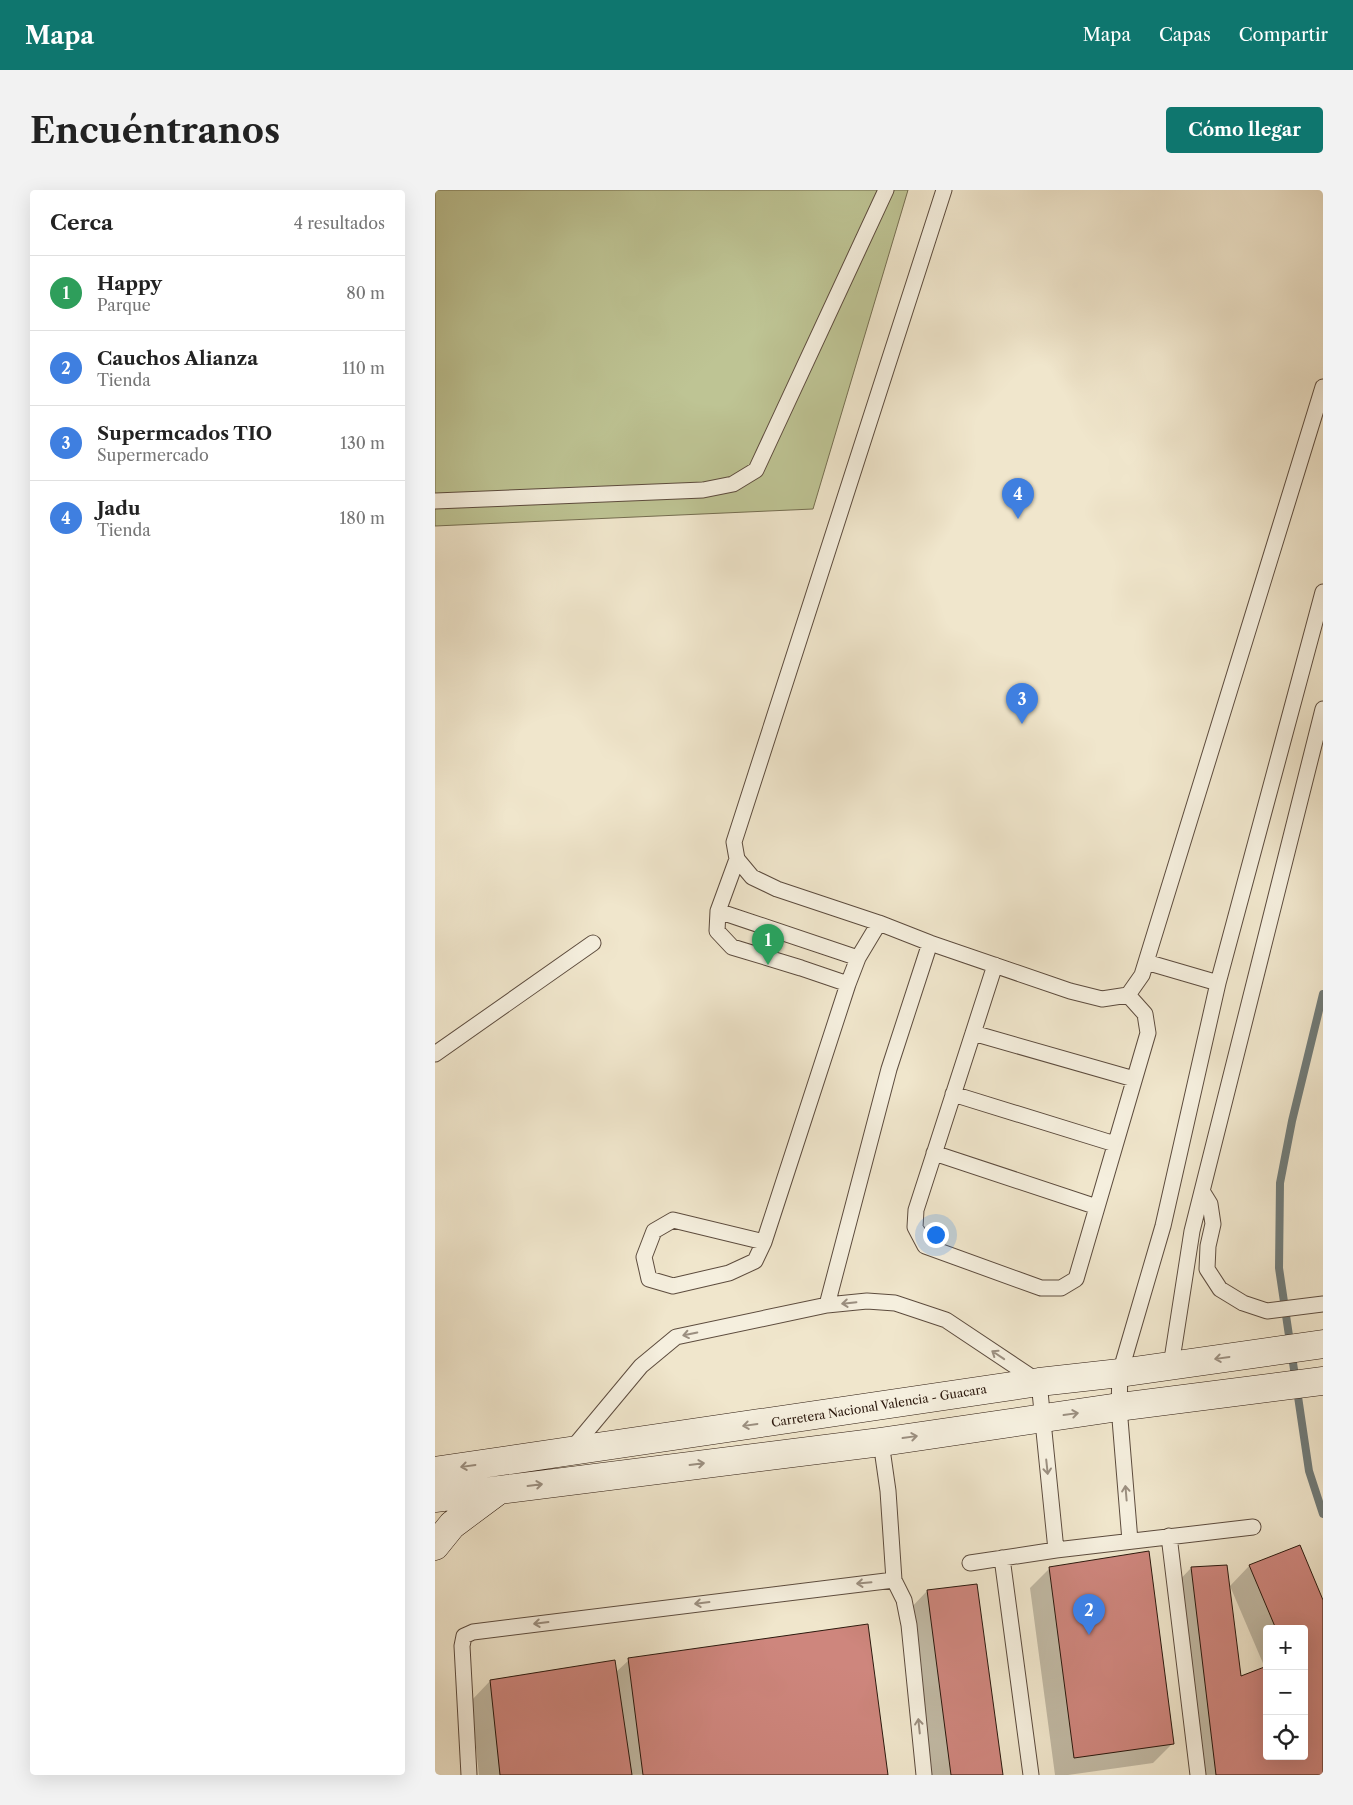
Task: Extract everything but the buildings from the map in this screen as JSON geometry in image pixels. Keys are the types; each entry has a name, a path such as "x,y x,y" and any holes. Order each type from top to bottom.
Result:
{"main road":[{"name":"Carretera Nacional Valencia - Guacara","path":"435,1471 1039,1382 1120,1373 1317,1345"},
{"path":"435,1498 881,1442 1043,1418 1318,1382"},
{"path":"435,1546 452,1525 501,1489"}],"lane":[{"path":"435,501 703,490 733,484 756,470 886,190"},
{"path":"847,984 733,947 717,931 718,912 737,859 734,842 944,190"},
{"path":"737,859 752,877 777,889 995,965 1102,1000 1128,995 1142,975 1323,387"},
{"path":"1130,1541 1119,1408 1120,1373 1163,1226 1218,983 1323,592"},
{"path":"1171,1366 1192,1231 1323,709"},
{"path":"718,912 858,958"},
{"path":"764,1242 673,1220 654,1231 644,1257 649,1279 673,1286 729,1273 755,1261 764,1242 847,984 858,958 879,923"},
{"path":"827,1305 889,1069 930,942"},
{"path":"435,1054 593,943"},
{"path":"1146,962 1218,983"},
{"path":"995,965 916,1210 915,1227 925,1246 1041,1288 1061,1288 1076,1279 1147,1033 1145,1014 1128,995"},
{"path":"973,1033 1134,1079"},
{"path":"953,1094 1115,1144"},
{"path":"934,1153 1097,1207"},
{"path":"1202,1191 1210,1204 1213,1224 1208,1246 1207,1269 1220,1289 1243,1303 1267,1311 1316,1304"},
{"path":"570,1451 641,1366 676,1337 827,1305 867,1301 895,1302 946,1320 1039,1382 1056,1550"},
{"path":"881,1442 888,1492 894,1580 904,1600 909,1625 924,1775"},
{"path":"970,1563 1056,1550 1253,1527"},
{"path":"1169,1536 1198,1775"},
{"path":"1002,1558 1031,1775"},
{"path":"469,1775 462,1646 464,1636 473,1632 894,1580"}],"green space":[{"path":"435,190 908,190 813,509 435,526"}],"waterway":[{"path":"1323,994 1292,1121 1280,1183 1279,1268 1309,1471 1323,1514"}],"place":[{"name":"Jadu","path":"1018,519"},
{"name":"Supermcados TIO","path":"1022,724"},
{"name":"Happy","path":"768,965"},
{"name":"Cauchos Alianza","path":"1089,1635"}]}
